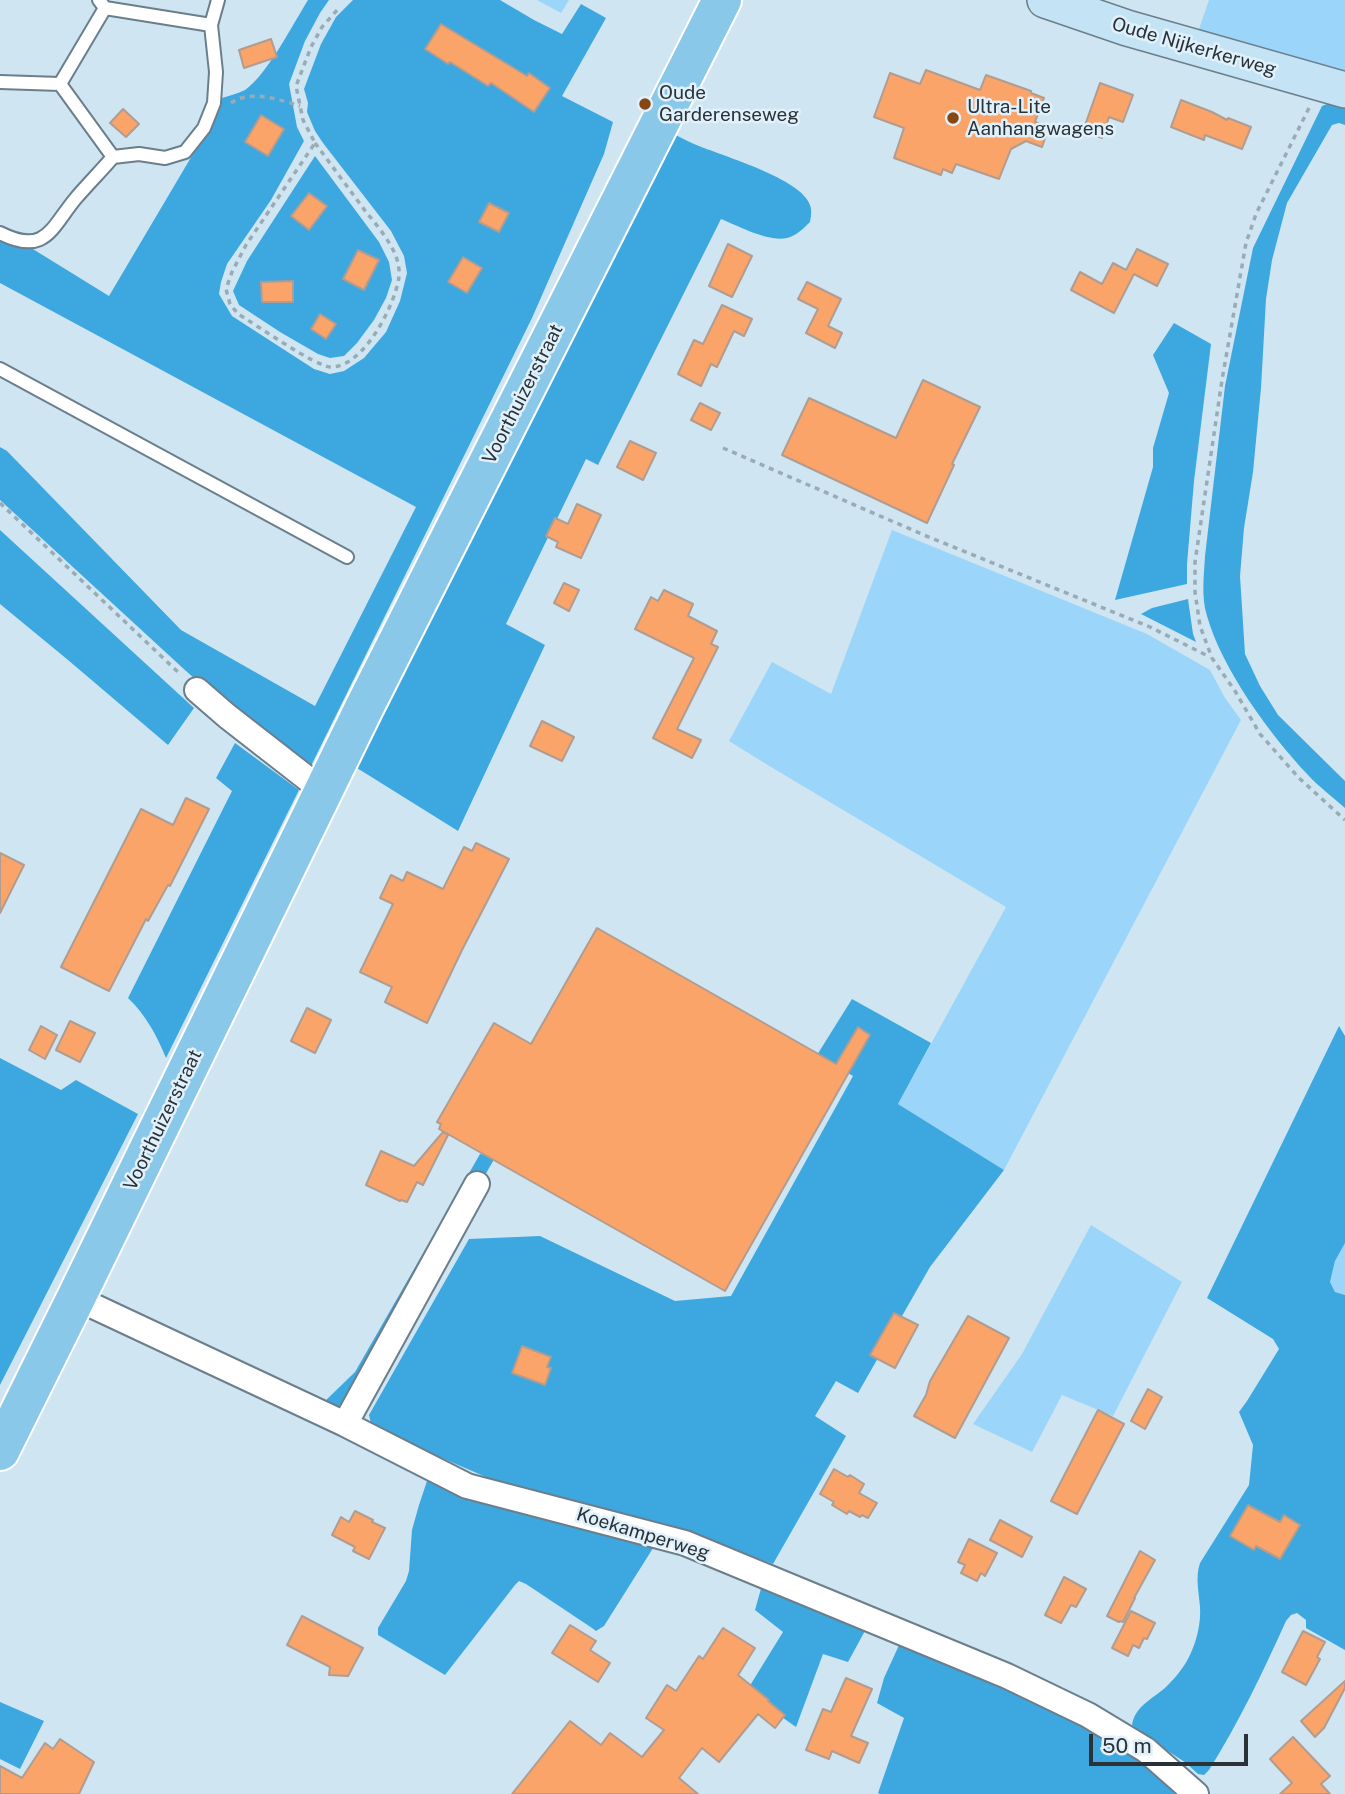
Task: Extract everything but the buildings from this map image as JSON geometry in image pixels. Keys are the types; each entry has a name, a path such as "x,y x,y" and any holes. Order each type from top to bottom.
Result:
{"main road":[{"name":"Voorthuizerstraat","path":"0,1451 325,789 722,0"}],"street":[{"name":"Oude Nijkerkerweg","path":"1045,0 1127,28 1333,87"},
{"path":"197,690 291,766 325,789"},
{"path":"345,1424 477,1184"},
{"name":"Koekamperweg","path":"76,1298 345,1424 467,1486 685,1543 1007,1676 1088,1715 1146,1750 1196,1794"}],"lane":[{"path":"0,233 27,242 49,235 75,199 113,157 139,154 165,158 185,152 204,128 214,103 216,72 211,25 218,0"},
{"path":"60,84 102,4 211,25"},
{"path":"0,82 60,84"},
{"path":"60,84 113,157"},
{"path":"0,369 347,557"}],"path":[{"path":"314,143 246,245 226,289 230,304 238,314 315,362 331,367 346,363 360,352 381,326 400,275 396,257 384,236 314,143 303,120 296,86 322,27 339,8"},
{"path":"1333,87 1256,214 1246,243 1195,562 1195,592 1200,626 1212,658 1260,734 1299,778 1345,820"},
{"path":"204,128 221,110 237,99 261,96 300,106"},
{"path":"723,448 924,535 1150,627 1212,658"},
{"path":"0,503 197,690"}],"shaded area":[{"path":"308,0 329,0 305,41 289,84 297,127 304,141 271,200 227,264 219,294 232,316 314,369 330,374 344,371 364,358 386,332 400,301 407,273 404,256 391,231 323,143 307,112 308,103 304,89 321,44 336,17 353,0 500,0 562,34 581,4 606,18 562,96 613,122 604,154 532,318 309,770 239,717 186,671 0,500 0,447 7,451 181,630 315,706 416,507 0,283 0,240 16,246 28,246 109,296 209,131 219,99 245,90 262,73"},
{"path":"537,0 569,0 561,13"},
{"path":"1209,0 1345,0 1345,82 1197,35"},
{"path":"1339,99 1345,100 1345,125 1332,125 1287,203 1272,260 1266,299 1253,472 1240,576 1245,654 1278,715 1345,781 1345,808 1293,759 1249,700 1214,636 1205,609 1203,586 1225,386 1253,248 1322,106"},
{"path":"674,134 793,186 804,195 810,205 810,222 800,232 779,239 753,233 721,219 598,465 586,459 506,624 545,645 458,831 357,768"},
{"path":"315,156 379,242 389,262 392,280 374,320 357,343 344,356 330,358 280,332 239,305 233,291 247,261"},
{"path":"1174,323 1211,344 1194,481 1187,584 1115,600 1153,467 1153,448 1169,393 1153,355"},
{"path":"0,530 194,708 168,745 0,604"},
{"path":"892,530 1147,634 1210,670 1241,720 1004,1170 898,1104 1006,907 729,741 772,662 831,694"},
{"path":"1188,599 1196,642 1141,614 1152,608"},
{"path":"235,743 299,790 166,1058 150,1026 128,998 232,791 216,778"},
{"path":"852,999 931,1043 898,1104 1004,1170 930,1267 858,1393 836,1381 815,1416 846,1436 773,1564 662,1523 493,1480 372,1428 369,1415 469,1239 540,1236 675,1301 731,1296 853,1076 817,1055"},
{"path":"1339,1026 1345,1036 1345,1243 1335,1261 1330,1282 1335,1292 1345,1295 1345,1650 1306,1628 1306,1620 1297,1613 1291,1615 1220,1752 1204,1775 1198,1774 1132,1725 1137,1712 1174,1679 1192,1649 1200,1619 1200,1563 1249,1485 1253,1445 1239,1412 1279,1349 1273,1339 1207,1298"},
{"path":"0,1058 61,1090 76,1080 138,1114 0,1385"},
{"path":"480,1154 496,1156 346,1417 322,1404 355,1372"},
{"path":"1091,1225 1182,1282 1113,1416 1062,1395 1032,1452 973,1424 1022,1354"},
{"path":"1345,1243 1345,1295 1335,1292 1330,1282 1335,1261"},
{"path":"429,1475 655,1545 604,1626 596,1631 519,1581 445,1675 378,1635 378,1628 406,1581 412,1530"},
{"path":"762,1585 866,1629 848,1662 823,1654 796,1727 746,1692 783,1632 755,1610"},
{"path":"900,1643 1088,1726 1153,1769 1175,1794 878,1793 904,1718 877,1703 884,1678"},
{"path":"0,1702 44,1721 20,1769 0,1759"}],"place":[{"name":"Oude Garderenseweg","path":"645,104"},
{"name":"Ultra-Lite Aanhangwagens","path":"953,118"}]}
